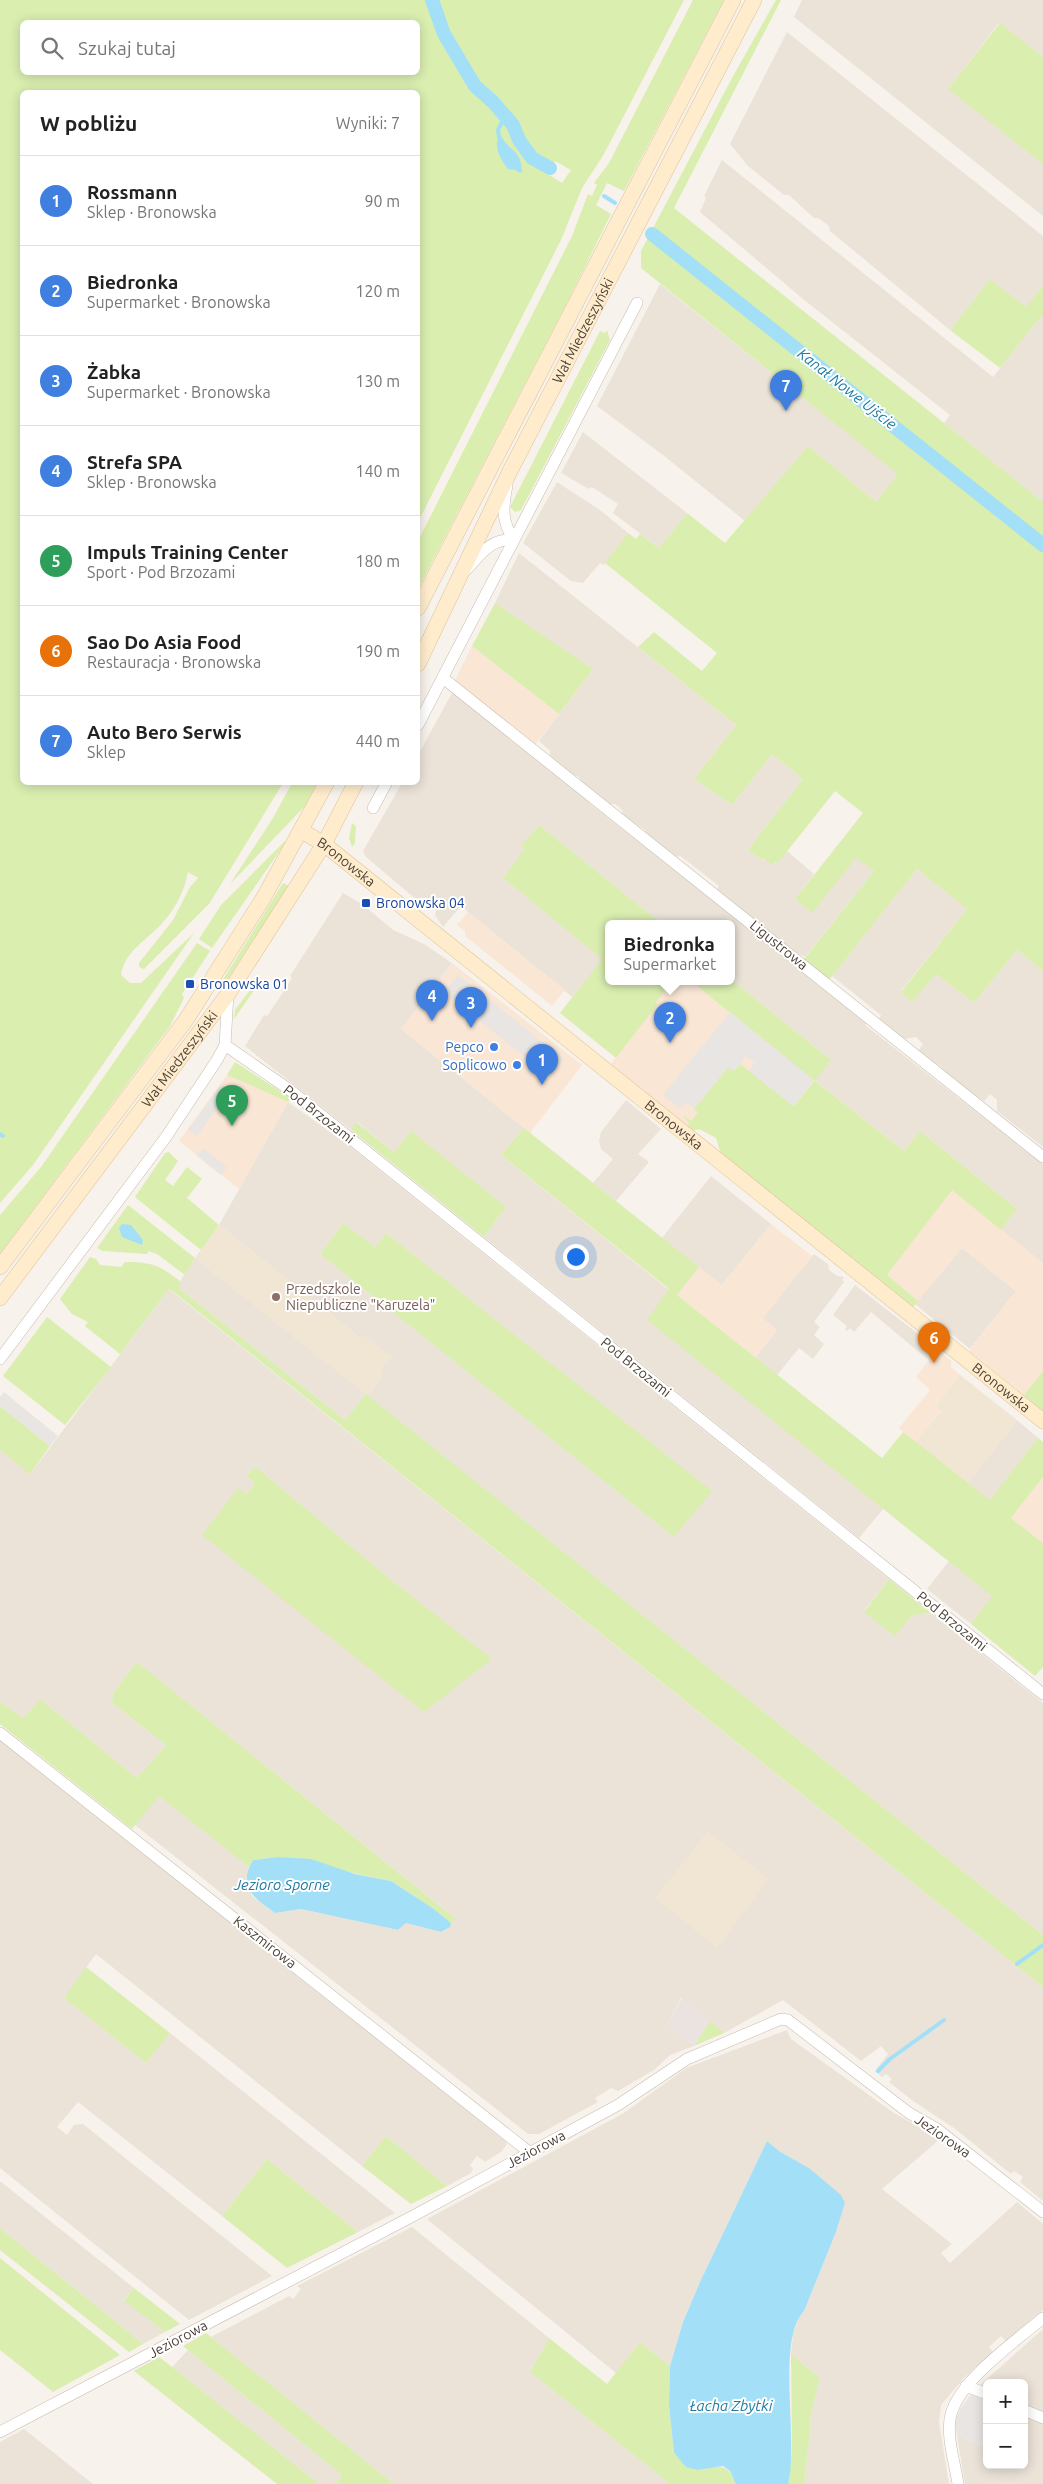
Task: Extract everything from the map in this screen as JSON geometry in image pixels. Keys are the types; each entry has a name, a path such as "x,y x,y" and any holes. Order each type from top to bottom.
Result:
{"main road":[{"name":"Wał Miedzeszyński","path":"420,604 733,0"},
{"name":"Wał Miedzeszyński","path":"420,660 510,471 754,0"},
{"name":"Wał Miedzeszyński","path":"0,1267 186,1020 243,933 302,831 325,785"},
{"name":"Wał Miedzeszyński","path":"0,1298 228,994 324,844 354,785"},
{"name":"Bronowska","path":"302,831 324,844 1043,1421"}],"street":[{"path":"420,721 636,303"},
{"path":"510,471 502,513 506,528 514,540"},
{"path":"458,578 493,543 514,540"},
{"name":"Ligustrowa","path":"443,678 1043,1157"},
{"path":"373,808 385,785"},
{"path":"0,1359 166,1137 225,1046 228,994"},
{"name":"Pod Brzozami","path":"225,1046 304,1102 1043,1694"},
{"name":"Kaszmirowa","path":"0,1733 529,2152"},
{"name":"Jeziorowa","path":"0,2432 404,2220 618,2105 687,2059 784,2018 909,2113 937,2129 1043,2212"},
{"path":"958,2484 950,2437 950,2420 954,2405 966,2386 1043,2318"},
{"path":"966,2386 983,2392"},
{"path":"1028,2412 1043,2418"}],"shaded area":[{"path":"802,0 1043,0 1043,57 999,23 949,88 1043,164 1043,216 794,17"},
{"path":"787,32 1043,236 1043,286 1026,308 990,279 950,330 830,231 829,226 818,218 814,218 789,195 784,195 748,166 730,144"},
{"path":"722,160 993,377 1043,314 1043,502 944,423 950,415 803,299 700,212 706,198 704,196"},
{"path":"660,284 899,474 876,502 808,446 745,521 663,455 597,406"},
{"path":"583,432 687,513 659,548 613,513 618,504 592,487 589,489 561,473"},
{"path":"557,482 600,510 628,533 604,565 600,563 583,583 571,581 523,543"},
{"path":"519,553 736,725 694,779 732,805 772,754 803,779 748,849 762,860 764,858 777,864 787,851 814,874 795,899 856,857 874,871 805,957 794,951 745,912 717,889 719,886 687,861 680,856 676,857 645,834 645,830 621,814 623,811 619,807 615,804 608,804 584,784 578,776 572,775 550,757 550,751 539,741 593,669 495,603"},
{"path":"472,646 559,714 535,745 455,680"},
{"path":"452,693 456,694 589,799 589,803 867,1022 865,1025 1043,1164 1043,1263 1001,1230 1017,1209 920,1131 904,1151 814,1080 831,1060 735,982 735,920 657,920 539,825 522,847 526,849 503,878 603,959 572,997 461,906 443,927 435,915 437,906 423,898 417,900 366,857 363,851 401,785 420,785 420,751"},
{"path":"917,869 967,909 901,991 912,1001 936,974 974,1003 1017,950 1043,971 1043,1147 997,1111 997,1100 990,1094 984,1101 950,1077 940,1066 917,1052 923,1044 916,1037 904,1039 879,1019 881,1015 832,976"},
{"path":"343,893 362,904 393,930 424,944 452,963 401,1029 524,1128 501,1155 669,1290 648,1320 884,1508 859,1538 484,1237 506,1207 410,1132 394,1152 357,1122 351,1130 245,1046 264,1015 267,1016 288,985 292,978 290,976"},
{"path":"468,912 565,990 552,1006 465,936 465,931 457,925"},
{"path":"452,963 582,1065 530,1133 401,1029"},
{"path":"458,975 564,1059 550,1077 444,992"},
{"path":"669,985 696,985 814,1080 794,1106 740,1064 689,1128 611,1064 657,1005 655,1002"},
{"path":"730,1012 814,1080 794,1106 749,1071 755,1063 746,1056 734,1071 728,1067 694,1109 686,1102 681,1109 663,1095"},
{"path":"227,1075 288,1102 239,1189 179,1141"},
{"path":"221,1085 230,1091 197,1136 188,1130"},
{"path":"626,1100 661,1129 638,1154 649,1162 616,1201 593,1183 613,1159 601,1149 599,1141 601,1132"},
{"path":"288,1102 348,1145 889,1579 864,1611 912,1615 931,1613 1043,1703 1043,1935 368,1396 383,1376 379,1372 391,1357 365,1336 362,1339 219,1225","holes":["343,1223 375,1247 386,1233 711,1491 674,1537 320,1254"]},
{"path":"203,1148 227,1167 221,1175 197,1156"},
{"path":"711,1176 771,1224 721,1286 662,1238"},
{"path":"952,1189 1043,1263 1043,1371 1024,1395 969,1351 1016,1291 962,1248 918,1301 887,1275"},
{"path":"771,1224 812,1256 763,1318 777,1330 755,1357 677,1295 699,1267 722,1285"},
{"name":"Przedszkole Niepubliczne \"Karuzela\"","path":"219,1225 362,1339 365,1336 392,1357 379,1372 383,1376 368,1396 195,1258"},
{"path":"962,1248 1016,1291 970,1349 915,1304"},
{"path":"814,1254 828,1264 829,1270 837,1276 844,1277 842,1280 844,1282 814,1322 820,1327 814,1335 824,1344 813,1359 799,1348 777,1375 755,1358 777,1330 762,1318"},
{"path":"195,1258 366,1394 345,1420 180,1289 179,1283"},
{"path":"855,1285 935,1347 926,1358 871,1312 854,1332 850,1328 847,1331 845,1329 847,1326 833,1315"},
{"path":"169,1289 1043,1987 1043,2201 1020,2182 1023,2177 1014,2171 1011,2174 954,2128 913,2101 889,2082 892,2079 886,2074 882,2077 875,2071 888,2054 881,2046 861,2061 783,2000 724,2033 681,1998 667,2024 694,2046 670,2055 654,2070 618,2091 611,2088 595,2098 598,2102 539,2134 528,2134 135,1825 159,1795 249,1867 246,1879 252,1896 275,1913 301,1909 398,1930 406,1923 441,1932 447,1929 455,1918 137,1662 112,1694 114,1696 111,1702 166,1745 137,1778 40,1699 23,1718 0,1702 0,1450 31,1473","holes":["255,1466 390,1579 491,1659 203,1536 238,1489 246,1494 255,1483 247,1476"]},
{"path":"935,1347 951,1361 951,1367 960,1375 936,1406 941,1410 915,1442 899,1428 930,1390 916,1377 929,1360 926,1358"},
{"path":"960,1375 1017,1420 968,1483 915,1442 941,1411 936,1406"},
{"path":"4,1392 58,1436 50,1446 0,1406 0,1397"},
{"path":"1017,1420 1038,1438 990,1501 968,1483"},
{"path":"1043,1477 1043,1543 1011,1518"},
{"path":"949,1561 993,1596 971,1624 927,1589"},
{"path":"0,1740 505,2140 507,2144 502,2151 485,2162 477,2156 470,2165 473,2169 471,2173 447,2186 386,2136 362,2166 96,1954 64,1998 146,2063 170,2033 395,2213 358,2232 267,2159 222,2216 78,2102 57,2127 67,2135 74,2125 83,2124 272,2276 189,2320 0,2168"},
{"path":"708,1831 769,1879 717,1948 655,1898"},
{"path":"682,1998 710,2021 694,2046 667,2024"},
{"path":"787,2030 791,2039 894,2113 940,2139 882,2189 952,2244 941,2253 950,2263 1017,2202 1043,2224 1043,2310 1006,2341 1001,2336 989,2347 993,2352 963,2379 941,2405 939,2422 949,2484 804,2484 811,2424 809,2421 820,2378 791,2354 793,2335 836,2232 845,2203 809,2168 779,2151 767,2141 700,2282 683,2322 670,2366 640,2342 616,2373 427,2219 624,2113 686,2068"},
{"path":"0,2181 134,2288 124,2300 165,2332 143,2344 0,2228"},
{"path":"412,2227 549,2338 530,2372 670,2484 394,2484 211,2337 289,2296 293,2299 301,2289 297,2286"},
{"path":"1043,2329 1043,2413 1028,2407 1028,2379 987,2379"},
{"path":"188,2350 342,2475 335,2484 319,2484 172,2367"},
{"path":"972,2393 983,2397 983,2446 957,2435 955,2422 960,2409"},
{"path":"1028,2418 1043,2424 1043,2484 965,2484 957,2435 983,2446 983,2469 1028,2469"},
{"path":"24,2429 93,2484 0,2484 0,2442"}],"green space":[{"path":"0,0 684,0 604,154 582,188 561,240 420,518 420,90 20,90 20,785 282,785 209,904 144,969 139,967 139,963 173,920 190,887 198,878 188,872 182,892 168,916 138,945 127,959 121,975 130,983 141,983 194,933 33,1165 0,1203","holes":["555,161 571,170 562,183 548,174"]},
{"path":"693,0 724,0 624,191 607,183 596,205 611,214 566,305 420,585 420,537 572,236 588,194 592,196 597,185 594,183 609,163"},
{"path":"776,0 781,0 674,208 1043,502 1043,971 1017,950 974,1003 936,974 912,1002 901,992 967,909 917,869 829,980 804,959 874,871 856,858 812,913 795,899 863,813 835,791 777,864 774,862 772,865 764,858 761,860 748,849 803,779 772,754 732,805 694,779 736,725 638,647 654,632 702,671 717,653 605,563 628,533 636,539 640,534 659,548 687,513 725,543 808,446 876,502 898,474 641,268 641,251 732,78"},
{"path":"1000,23 1043,57 1043,164 948,89"},
{"path":"990,279 1026,307 1043,286 1043,314 1000,368 950,330"},
{"path":"607,330 610,340 521,510 515,512 510,507 600,331 605,333"},
{"path":"495,603 593,669 559,714 472,646"},
{"path":"291,785 316,785 307,804 230,884 273,818"},
{"path":"352,823 356,826 355,843 352,847 349,838"},
{"path":"539,825 657,920 605,920 605,985 669,985 656,1002 657,1005 616,1058 560,1013 602,959 503,878 525,849 521,846"},
{"path":"285,841 212,948 199,939 221,905"},
{"path":"283,883 289,886 222,988 219,986"},
{"path":"197,943 210,951 182,994 184,998 170,1026 0,1254 0,1215 41,1167"},
{"path":"735,982 831,1060 815,1081 904,1151 920,1131 1017,1209 1001,1230 952,1190 887,1275 918,1301 913,1307 721,1154 716,1138 699,1129 693,1131 688,1126 689,1124 683,1115 691,1121 698,1113 694,1109 729,1066 734,1071 740,1064 794,1106 814,1081 696,985 735,985"},
{"path":"254,985 257,986 234,1019 235,1010"},
{"path":"235,1062 291,1098 288,1102 227,1075"},
{"path":"356,1122 394,1152 411,1131 506,1207 484,1237 351,1130"},
{"path":"524,1128 699,1267 677,1295 882,1458 903,1432 990,1500 1038,1438 1043,1442 1043,1477 1011,1518 1043,1543 1043,1667 1035,1676 971,1624 992,1596 647,1320 669,1289 501,1155"},
{"path":"169,1152 178,1161 165,1180 173,1186 187,1167 202,1179 187,1198 219,1225 201,1250 135,1197 165,1153"},
{"path":"128,1205 195,1258 185,1275 157,1254 148,1251 148,1254 103,1251 97,1248"},
{"path":"343,1223 375,1247 386,1233 712,1491 674,1537 320,1254"},
{"path":"90,1257 96,1259 100,1265 121,1267 125,1262 142,1263 166,1271 180,1281 180,1289 345,1420 366,1394 1043,1935 1043,1987 175,1293 169,1289 120,1354 85,1326 88,1322 72,1314 60,1299"},
{"path":"47,1317 111,1367 65,1425 3,1376"},
{"path":"1043,1371 1043,1411 1024,1395"},
{"path":"0,1406 50,1446 30,1474 0,1450"},
{"path":"255,1466 390,1579 492,1659 424,1712 202,1535 238,1488 246,1494 255,1483 247,1476"},
{"path":"889,1579 931,1613 912,1615 895,1636 864,1612"},
{"path":"137,1662 456,1919 451,1923 434,1909 391,1881 277,1857 253,1860 249,1867 159,1796 132,1829 0,1724 0,1702 23,1718 40,1699 137,1778 166,1745 111,1702 114,1696 112,1694"},
{"path":"86,1967 170,2033 146,2063 64,1998"},
{"path":"710,2021 724,2033 694,2046"},
{"path":"386,2136 447,2186 411,2204 362,2166"},
{"path":"267,2159 358,2232 287,2268 222,2216"},
{"path":"0,2228 143,2344 129,2352 0,2250"},
{"path":"0,2258 120,2355 53,2392 0,2350"},
{"path":"134,2288 180,2324 165,2332 124,2301"},
{"path":"206,2333 394,2484 335,2484 342,2475 183,2346"},
{"path":"549,2338 607,2384 640,2342 670,2366 669,2406 674,2454 698,2470 721,2467 729,2472 736,2484 670,2484 530,2372"},
{"path":"791,2354 820,2378 809,2421 811,2424 804,2484 788,2484 792,2452"},
{"path":"159,2357 319,2484 277,2484 134,2371"}],"water":[{"path":"501,136 520,159 522,172 508,169 503,162 497,146 498,138"},
{"path":"122,1224 131,1225 143,1240 142,1245 122,1237 119,1228"},
{"name":"Jezioro Sporne","path":"277,1857 311,1859 355,1874 391,1881 434,1909 451,1923 450,1927 441,1932 406,1923 398,1930 301,1909 275,1913 260,1902 250,1891 247,1885 247,1878 248,1869 253,1860"},
{"name":"Łacha Zbytki","path":"767,2141 779,2151 809,2168 841,2195 845,2203 836,2232 804,2311 796,2325 791,2344 791,2465 788,2484 736,2484 730,2471 723,2466 698,2470 686,2467 674,2453 669,2406 670,2366 683,2322 700,2282"}],"waterway":[{"name":"Kanał Nowe Ujście","path":"432,0 444,34 475,86 493,102 513,125 519,140 532,158 550,168"},
{"path":"499,137 498,130 505,116"},
{"name":"Kanał Nowe Ujście","path":"604,196 615,203"},
{"name":"Kanał Nowe Ujście","path":"652,234 1043,545"},
{"path":"1017,1964 1043,1945"},
{"path":"878,2071 890,2059 944,2020"}],"place":[{"name":"Auto Bero Serwis","path":"786,411"},
{"name":"Bronowska 04","path":"366,903"},
{"name":"Bronowska 01","path":"190,984"},
{"name":"Strefa SPA","path":"432,1021"},
{"name":"Żabka","path":"471,1028"},
{"name":"Biedronka","path":"670,1043"},
{"name":"Pepco","path":"494,1047"},
{"name":"Soplicowo","path":"517,1065"},
{"name":"Rossmann","path":"542,1085"},
{"name":"Impuls Training Center","path":"232,1126"},
{"name":"Przedszkole Niepubliczne \"Karuzela\"","path":"276,1297"},
{"name":"Sao Do Asia Food","path":"934,1363"}]}
